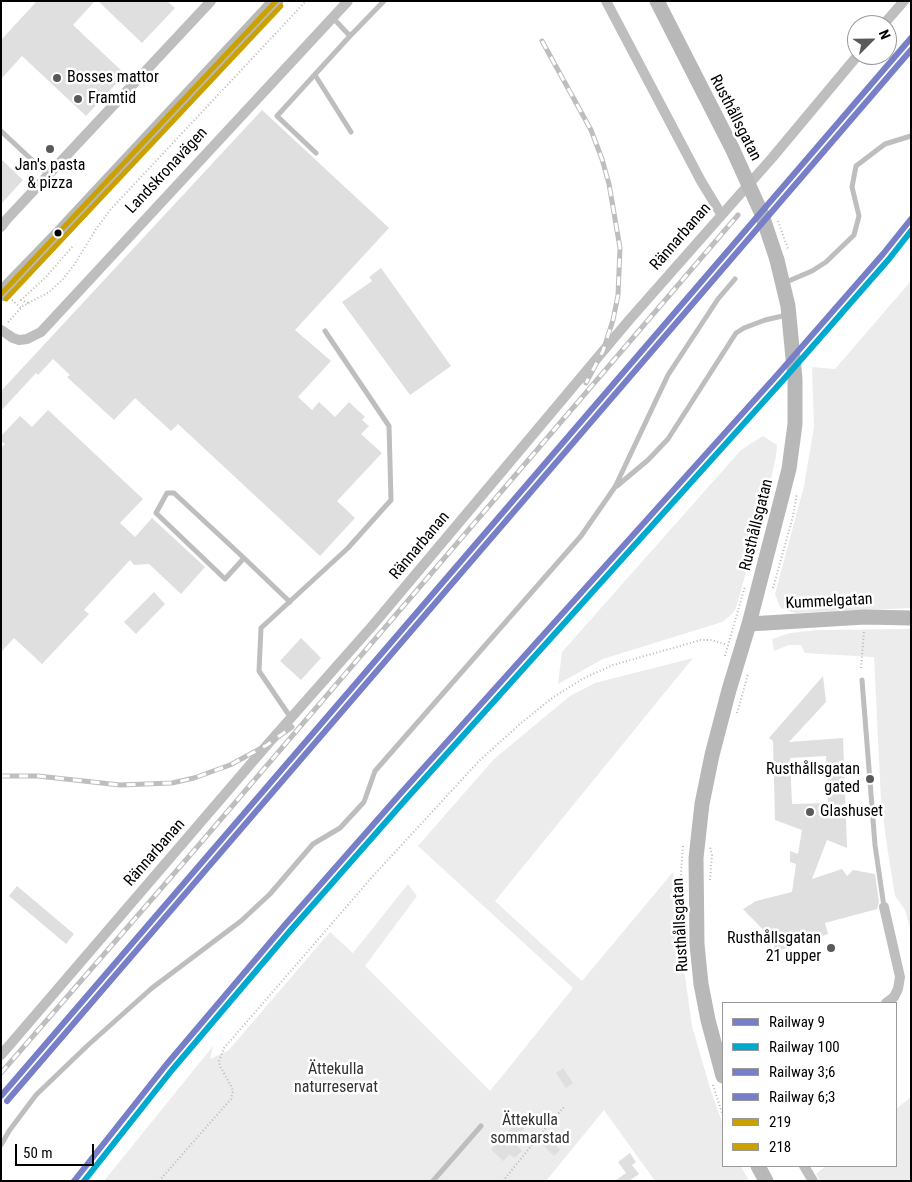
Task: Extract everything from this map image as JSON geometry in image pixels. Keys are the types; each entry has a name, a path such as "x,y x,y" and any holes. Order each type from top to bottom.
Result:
{"main road":[{"path":"1,294 276,1"},
{"name":"Rusthållsgatan","path":"657,1 732,148 761,212 778,260 784,284 792,340 795,379 795,424 789,469 749,624 712,755 702,804 696,870 697,944 701,984 722,1072"},
{"name":"Kummelgatan","path":"749,624 865,617 911,618"},
{"path":"759,1167 766,1181"}],"street":[{"path":"1,227 211,1"},
{"name":"Landskronavägen","path":"4,326 12,338 19,340 27,340 41,332 348,1"},
{"path":"606,1 701,181 721,214"},
{"path":"892,15 904,1"},
{"name":"Rännarbanan","path":"1,1055 392,602 630,319 772,158 850,65"},
{"path":"884,908 900,977 898,989 894,997 887,1002"},
{"path":"805,1167 813,1181"}],"lane":[{"path":"316,153 277,116 384,1"},
{"path":"333,18 350,36"},
{"path":"315,75 351,132"},
{"path":"1,131 48,175"},
{"path":"784,284 826,262 854,235 859,216 852,187 856,166 885,144 911,136"},
{"path":"1,1145 9,1131 36,1096 87,1046 152,988 240,921 270,894 313,844 340,828 364,802 375,771 581,536 615,488 668,375 718,299 734,279"},
{"path":"615,488 648,460 668,439 736,333 765,320 789,315"},
{"path":"291,718 259,671 262,628 348,548 392,500 389,426 325,331"},
{"path":"244,558 225,578 156,513 167,493 174,493 244,558 290,602"},
{"path":"862,680 875,845 884,908"},
{"path":"433,1181 481,1126"}],"path":[{"path":"4,326 28,303 49,292 62,280 111,210 306,1"},
{"path":"28,303 21,300 45,278 73,247"},
{"path":"773,588 793,516 798,489"},
{"path":"861,668 865,617"},
{"path":"160,1181 231,1099 231,1086 219,1061 224,1048 285,976 479,761 552,698 584,678 613,665 701,640 712,640 742,649"},
{"path":"736,719 749,671"},
{"path":"709,883 712,855 710,847"},
{"path":"503,1181 564,1107"}],"green space":[{"path":"911,281 911,608 796,613 788,611 780,607 775,594 804,486 814,427 812,367 835,369"},
{"path":"763,436 777,445 776,456 768,494 736,608 732,614 722,622 603,659 558,684 562,652 741,450"},
{"path":"911,629 911,931 905,910 895,896 887,846 881,800 874,657 805,653 801,645 789,645 774,651 772,639 790,633 820,630"},
{"path":"693,658 495,901 582,981 673,872 692,1026 722,1122 722,1167 742,1167 749,1181 655,1181 604,1110 546,1181 104,1181 213,1046 210,1059 228,1051 330,932 353,953 408,884 417,896 365,966 490,1091 573,988 418,846 494,759 570,696 595,683"},
{"path":"911,1097 911,1181 820,1181 816,1174 825,1167 897,1167 897,1108"}],"building":[{"path":"37,1 95,1 73,25 125,74 86,116 22,56 1,79 1,40"},
{"path":"98,1 167,1 175,8 142,43"},
{"path":"262,110 389,228 295,330 331,361 298,397 312,410 319,402 335,417 349,402 365,417 362,420 369,426 361,434 382,453 337,501 355,518 320,556 178,424 171,431 135,398 114,420 67,377 70,375 53,359 38,375 36,373 1,411 1,391"},
{"path":"1,159 23,180 1,204"},
{"path":"381,268 451,366 410,395 342,302 372,281 369,277"},
{"path":"48,410 143,499 120,523 135,537 152,518 205,567 181,594 149,564 134,565 130,560 84,610 89,614 42,664 14,638 1,652 1,448 5,444 1,441 1,436 20,416 32,427"},
{"path":"154,592 165,604 136,634 124,622"},
{"path":"301,638 321,658 301,680 280,661"},
{"name":"Glashuset","path":"823,676 826,702 789,742 843,738 847,848 827,840 812,879 842,869 847,876 853,870 875,874 879,902 877,909 825,923 828,934 775,952 773,940 743,909 756,901 792,892 796,864 790,862 790,851 798,854 802,830 775,820 773,741 769,738","holes":["826,756 828,803 792,804 790,758"]},
{"path":"17,886 74,934 66,944 9,896"},
{"path":"563,1068 573,1083 566,1088 556,1073"},
{"path":"521,1118 528,1125 513,1141 522,1151 514,1158 510,1154 503,1161 491,1149"},
{"path":"548,1135 560,1150 554,1156 540,1142"},
{"path":"630,1153 636,1162 632,1165 639,1174 629,1181 615,1181 626,1173 618,1162"}],"railway":[{"path":"542,41 591,130 602,159 609,184 620,248 618,295 613,320 603,351 586,383"},
{"path":"1,1073 198,846 738,215"},
{"path":"1,776 38,776 120,785 172,783 194,778 230,765 267,745 292,727"}],"rail line":[{"name":"3;6","path":"1,1096 911,38"},
{"name":"6;3","path":"7,1101 911,50"},
{"name":"9","path":"74,1181 166,1065 284,926 401,793 778,374 883,254 911,219"},
{"name":"100","path":"84,1181 172,1070 290,931 407,798 784,379 889,259 911,231"}],"transit line":[{"name":"219","path":"1,294 276,1"},
{"name":"218","path":"6,299 281,6"}],"place":[{"name":"Bosses mattor","path":"57,78"},
{"name":"Framtid","path":"78,99"},
{"name":"Jan's pasta & pizza","path":"50,149"},
{"name":"Rusthållsgatan gated","path":"870,779"},
{"name":"Glashuset","path":"810,812"},
{"name":"Rusthållsgatan 21 upper","path":"831,948"}],"park label":[{"name":"Ättekulla naturreservat","path":"336,1079"},
{"name":"Ättekulla sommarstad","path":"530,1130"}]}
